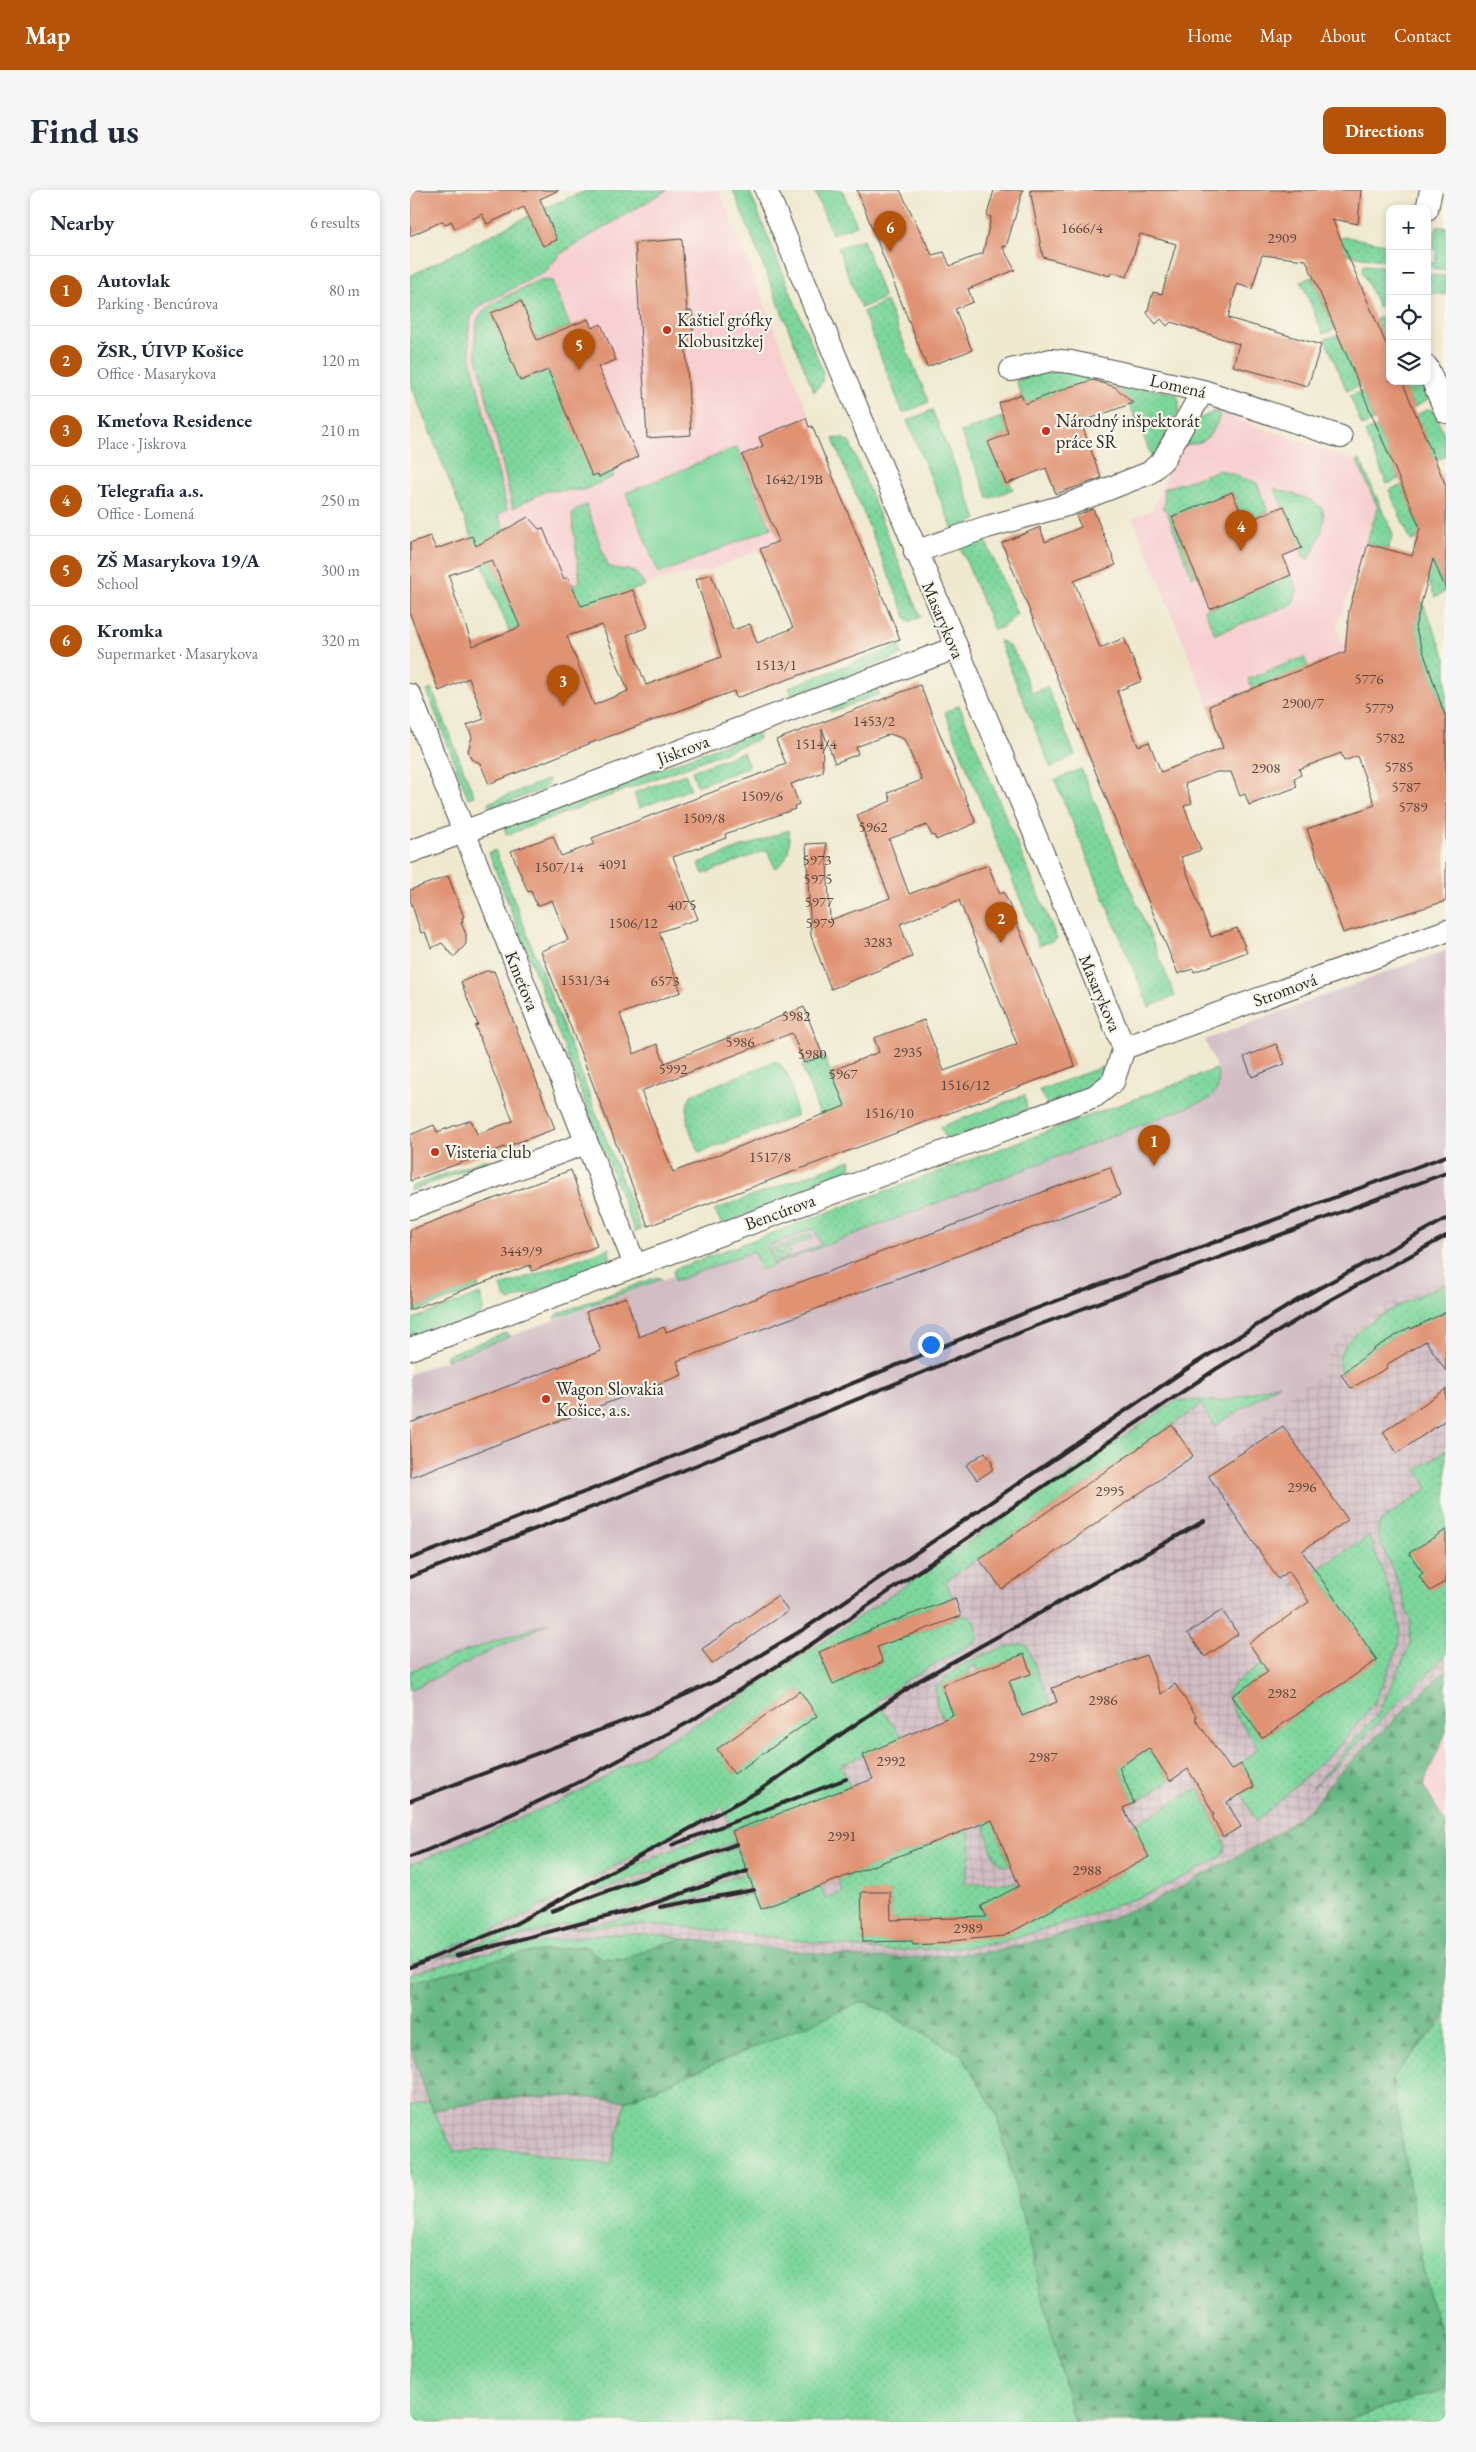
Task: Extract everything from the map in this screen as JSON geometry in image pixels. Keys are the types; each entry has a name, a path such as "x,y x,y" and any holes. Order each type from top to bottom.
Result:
{"street":[{"name":"Masarykova","path":"766,190 955,648 1124,1048"},
{"path":"1428,205 1431,190"},
{"name":"Lomená","path":"1011,370 1051,360 1071,362 1203,391 1341,436"},
{"path":"1431,376 1446,412"},
{"path":"915,552 987,527 1068,506 1149,473 1163,460 1203,391"},
{"name":"Jiskrova","path":"410,852 955,648"},
{"name":"Kmeťova","path":"410,695 635,1265"},
{"name":"Stromová","path":"1124,1048 1446,931"},
{"name":"Bencúrova","path":"410,1349 1095,1096 1113,1082 1124,1048"},
{"path":"410,1208 586,1143"}],"shaded area":[{"path":"588,190 719,190 848,511 710,571 675,576 509,631 410,382 410,276 544,209"},
{"path":"1221,413 1357,461 1378,508 1337,627 1345,652 1209,706 1133,518 1152,510 1171,466 1190,435 1212,416"},
{"path":"1446,950 1446,1275 1389,1303 1341,1337 1332,1346 1326,1358 1326,1372 1301,1386 1226,1441 1201,1405 946,1581 895,1620 819,1652 800,1691 410,1879 410,1374 1218,1072 1205,1040"},
{"path":"1446,1275 1446,1670 1338,1774 1311,1808 1267,1840 1160,1898 1090,1927 1057,1937 997,1951 960,1954 610,2165 506,2149 454,2151 429,2102 410,2106 410,1879 819,1652 953,1599 946,1581 1201,1405 1226,1441 1301,1386 1326,1372 1326,1358 1332,1346 1341,1337 1389,1303"},
{"path":"1446,1732 1446,1824 1423,1786"}],"green space":[{"path":"588,190 667,190 560,254 546,271 478,307 471,318 468,335 471,359 507,510 498,515 505,530 488,551 513,610 571,584 580,582 572,516 575,510 586,505 608,566 633,572 641,579 645,586 509,631 410,382 410,276 544,208"},
{"path":"733,190 749,190 823,372 822,382 814,392"},
{"path":"814,190 842,190 857,225 832,234"},
{"path":"1437,226 1446,228 1446,270 1433,268 1431,263 1435,263 1437,250 1432,249"},
{"path":"1347,237 1386,244 1386,261 1347,254 1338,238"},
{"path":"863,239 884,298 861,308 838,248"},
{"path":"1363,266 1386,267 1386,301 1379,308 1362,271"},
{"path":"1431,275 1446,276 1446,295 1431,293"},
{"path":"1312,277 1335,329 1323,334 1301,281"},
{"path":"541,280 552,281 570,326 537,340 520,301 491,313 520,381 548,370 593,474 592,476 606,474 606,471 615,468 613,477 583,490 546,491 513,508 475,349 476,327 478,318 485,310 508,295"},
{"path":"886,301 929,402 903,413 863,312"},
{"path":"1386,311 1386,344 1375,320 1381,317"},
{"path":"1338,335 1360,386 1347,391 1325,339"},
{"path":"1063,371 1176,394 1179,401 1179,410 1153,460 1130,407 1120,392 1110,384 1096,382 1079,385 1025,404 1016,381 1031,375"},
{"path":"1404,385 1422,385 1428,400 1413,408"},
{"path":"1362,391 1374,421 1362,426 1350,396"},
{"path":"1428,409 1434,411 1446,439 1446,456 1435,461 1416,415"},
{"path":"932,410 977,519 954,532 907,421"},
{"path":"1213,412 1221,413 1211,434 1207,438 1188,445 1179,445 1197,420"},
{"path":"1002,417 1008,434 989,442 1013,489 989,499 961,432"},
{"path":"1377,427 1399,479 1387,484 1365,432"},
{"path":"843,438 850,443 921,617 908,622 833,439"},
{"path":"737,447 771,528 659,574 626,493"},
{"path":"1360,460 1393,534 1388,549 1366,543 1378,508 1357,461"},
{"path":"1220,470 1257,483 1268,512 1245,522 1232,492 1172,517 1196,575 1192,577 1166,510 1162,508 1165,503 1163,489"},
{"path":"1402,485 1423,536 1411,541 1389,490"},
{"path":"1274,488 1309,499 1322,508 1323,527 1315,548 1308,559 1304,558 1300,549 1302,548"},
{"path":"984,537 1017,614 1003,627 994,630 959,544"},
{"path":"1426,542 1446,591 1435,597 1414,547"},
{"path":"1409,571 1446,658 1446,718 1415,628 1420,608"},
{"path":"1291,575 1297,590 1293,604 1215,634 1204,609 1209,607 1211,609"},
{"path":"999,641 1005,643 1015,654 1032,693 1047,687 1075,755 1051,768"},
{"path":"899,646 902,655 792,696 789,687"},
{"path":"1304,657 1308,667 1252,689 1248,679"},
{"path":"876,687 879,694 831,712 828,706"},
{"path":"432,689 474,796 468,798 427,691"},
{"path":"959,705 1057,939 1039,946 945,713"},
{"path":"757,732 759,739 507,835 504,828"},
{"path":"743,752 749,767 697,786 692,771"},
{"path":"1081,769 1175,996 1149,1007 1055,780"},
{"path":"685,774 691,789 639,808 634,793"},
{"path":"549,779 546,788 491,809 488,803"},
{"path":"789,830 788,852 784,861 775,868 767,850 703,874 699,863"},
{"path":"495,850 641,1230 635,1232 489,853"},
{"path":"824,1056 844,1107 820,1116 802,1066 804,1063"},
{"path":"776,1061 786,1071 789,1078 796,1116 699,1153 690,1131 687,1117 688,1102 691,1095"},
{"path":"1102,1067 1102,1075 1098,1082 1091,1088 1074,1096 1047,1104 1039,1090"},
{"path":"1216,1069 1218,1073 1217,1089 1209,1099 761,1270 754,1251 675,1281 673,1272 675,1269","holes":["814,1228 821,1245 774,1264 767,1247"]},
{"path":"1025,1095 1027,1110 947,1140 940,1127"},
{"path":"486,1159 488,1162 410,1191 410,1187"},
{"path":"850,1160 852,1174 722,1224 714,1210"},
{"path":"811,1234 811,1239 790,1247 788,1256 784,1258 781,1252 780,1260 775,1261 770,1250 775,1248 777,1253 778,1247 783,1245 785,1251 787,1244"},
{"path":"609,1248 610,1257 606,1267 509,1301 505,1297 501,1286"},
{"path":"657,1277 662,1279 555,1318 559,1313"},
{"path":"478,1284 479,1288 410,1314 410,1310"},
{"path":"1446,1284 1446,1312 1423,1327 1410,1327 1375,1348 1341,1375 1340,1355 1357,1333 1386,1312"},
{"path":"480,1294 484,1307 481,1316 410,1343 410,1320"},
{"path":"506,1333 511,1336 446,1360 446,1356 449,1354"},
{"path":"1279,1384 1215,1426 1201,1405 946,1581 953,1599 895,1620 902,1638 961,1616 969,1616 976,1622 978,1640 902,1683 876,1702 903,1738 841,1765 851,1789 732,1830 736,1842 549,1909 611,1875 730,1826 723,1807 513,1922 410,1964 410,1865 574,1795 734,1702 1177,1400 1224,1401","holes":["869,1630 883,1662 833,1684 819,1652","799,1691 816,1716 734,1774 718,1749"]},
{"path":"1446,1450 1446,1655 1310,1791 1378,1714 1410,1645 1410,1620 1399,1585 1379,1539 1378,1528 1381,1521 1428,1488 1417,1470"},
{"path":"1369,1536 1396,1607 1401,1630 1399,1645 1375,1702 1337,1748 1256,1822 1242,1794 1254,1787 1241,1764 1258,1748 1234,1713 1227,1693 1235,1683 1263,1664 1267,1672 1233,1696 1262,1738 1351,1678 1322,1635 1377,1660 1317,1573 1294,1586"},
{"path":"550,1622 410,1690 410,1671"},
{"path":"1020,1644 1027,1646 1050,1704 1024,1715 1002,1663 979,1671 976,1665 968,1669 970,1674 942,1686 1010,1866 1004,1866 998,1862 991,1849 980,1808 937,1705 935,1689 952,1672 973,1659"},
{"path":"1446,1670 1446,1732 1423,1785 1446,1824 1446,2014 1392,2078 1424,2275 1446,2353 1446,2389 1340,2422 1074,2422 997,2115 962,2055 865,2001 626,2101 564,2096 493,2099 433,2111 429,2102 410,2045 410,1983 517,1954 584,1946 603,1959 624,1960 655,1946 684,1939 862,1958 910,1958 997,1951 1090,1927 1160,1898 1267,1840 1311,1808 1338,1774"},
{"path":"1148,1749 1170,1781 1134,1803 1119,1767"},
{"path":"1199,1788 1226,1846 1220,1858 1156,1891 1079,1919 998,1943 971,1947 886,1951 686,1927 626,1924 568,1929 755,1893 761,1909 821,1886 826,1899 842,1892 838,1879 969,1829 971,1850 965,1883 1025,1883 982,1907 987,1917 891,1920 890,1892 862,1892 863,1942 912,1941 913,1945 950,1943 950,1941 1016,1929 1149,1857 1132,1826"},
{"path":"738,1847 746,1868 659,1899 437,1959 575,1906"},
{"path":"747,1872 753,1887 652,1907"},
{"path":"630,1933 665,1935 684,1939 655,1946 624,1960 603,1959 584,1946 517,1954 410,1983 410,1974 464,1958 546,1941"},
{"path":"864,2001 962,2055 997,2115 1074,2422 410,2422 410,2106 429,2102 454,2151 506,2149 610,2165 626,2101"},
{"path":"1446,2016 1446,2351 1424,2275 1392,2078"},
{"path":"1446,2389 1446,2422 1340,2422"}],"building":[{"path":"410,190 559,190 540,199 557,240 543,246 524,207 487,224 482,214 455,228 451,221 445,225 443,221 410,236"},
{"path":"857,190 900,190 932,255 944,252 950,266 983,253 991,217 987,215 994,190 1023,190 1006,247 1002,246 1015,270 968,289 973,302 955,309 972,350 927,367"},
{"path":"1030,190 1361,190 1358,224 1332,219 1386,344 1386,385 1404,385 1446,486 1446,590 1433,559 1415,627 1446,719 1446,901 1343,933 1307,829 1375,805 1357,756 1344,761 1341,753 1299,769 1301,775 1294,778 1297,787 1249,805 1245,794 1240,796 1231,772 1216,772 1185,784 1192,803 1184,806 1201,850 1181,857 1211,937 1237,928 1247,952 1194,972 1193,969 1178,974 1002,543 1040,527 1045,542 1081,527 1076,516 1093,509 1116,565 1074,581 1100,648 1124,638 1142,681 1117,691 1138,746 1149,742 1161,772 1223,748 1209,706 1345,652 1349,610 1368,544 1412,556 1420,528 1306,260 1262,255 1252,289 1237,284 1228,318 1321,345 1308,386 1233,366 1239,344 1171,322 1167,326 1161,319 1156,324 1147,313 1153,292 1162,294 1176,244 1140,234 1127,277 1111,272 1110,276 1043,257"},
{"name":"Kaštieľ grófky Klobusitzkej","path":"682,239 687,311 692,311 694,348 686,349 691,435 647,438 635,243"},
{"path":"521,301 537,340 588,319 592,328 601,324 616,360 598,367 638,457 599,477 598,474 592,476 548,370 520,381 491,313"},
{"path":"1093,380 1115,387 1133,403 1081,422 1101,478 1056,494 1046,468 1006,484 988,442 1008,434 999,403 1021,394 1025,404"},
{"path":"806,418 809,427 812,426 900,639 736,698 734,691 591,743 489,784 480,763 471,759 468,751 472,737 467,725 484,719 469,678 439,691 410,614 410,543 430,536 436,549 472,536 476,546 528,517 539,529 543,528 564,579 568,577 581,606 633,590 648,627 627,635 646,685 721,657 696,579 711,574 733,630 750,624 757,643 793,628 760,549 779,541 742,455 763,446 759,437","holes":["492,560 520,627 473,646 449,575","602,625 628,691 594,705 567,636"]},
{"path":"1232,492 1245,522 1284,506 1302,548 1283,556 1291,575 1210,609 1172,517"},
{"path":"920,685 976,823 936,840 927,825 889,839 909,894 988,865 1000,894 1004,892 1075,1066 648,1226 541,951 568,940 552,900 537,906 531,891 528,892 511,851 553,836 561,856 594,844 592,838 786,764 776,740","holes":["822,729 835,763 858,754 856,747 890,734 904,739 922,780 888,793 891,801 857,815 890,898 830,920 826,843 806,844 811,936 831,989 912,957 900,924 959,900 1017,1044 944,1071 924,1020 874,1038 879,1052 831,1071 845,1106 673,1172 641,1091 792,1033 804,1063 823,1056 804,1007 665,1063 657,1044 634,1054 620,1014 681,992 659,932 698,919 673,857 726,838 725,834 795,809 794,806 799,804 791,784 823,772"]},
{"path":"448,876 464,917 461,923 466,934 466,944 454,957 442,943 431,948 425,932 421,933 410,899 410,890"},
{"path":"486,971 494,971 555,1129 410,1181 410,1135 434,1125 437,1132 471,1120 477,1134 513,1121 475,1026 478,1025 461,982"},
{"path":"1276,1044 1285,1064 1252,1077 1244,1057"},
{"path":"1110,1167 1120,1195 677,1361 682,1375 410,1477 410,1423 601,1351 586,1312 626,1297 639,1337 664,1327 666,1332"},
{"path":"571,1170 597,1246 532,1271 530,1265 410,1310 410,1230"},
{"path":"1446,1312 1446,1371 1426,1341 1386,1365 1387,1368 1351,1388 1341,1375 1375,1348 1410,1327 1411,1329"},
{"path":"1446,1389 1446,1420 1397,1453 1383,1432"},
{"path":"1172,1425 1193,1456 1002,1589 979,1559"},
{"path":"1283,1426 1348,1520 1302,1551 1377,1660 1262,1738 1232,1696 1268,1672 1249,1643 1309,1602 1289,1571 1278,1579 1208,1475"},
{"path":"985,1452 992,1462 992,1470 977,1480 966,1465"},
{"path":"1446,1530 1446,1581 1430,1591 1419,1576 1423,1573 1409,1553"},
{"path":"777,1596 788,1611 712,1664 702,1649"},
{"path":"955,1598 961,1616 877,1647 883,1662 833,1684 819,1652 880,1626"},
{"path":"1222,1610 1238,1634 1205,1657 1188,1633"},
{"path":"1024,1654 1031,1674 1009,1681 1022,1716 1057,1702 1052,1688 1082,1677 1083,1679 1146,1655 1161,1694 1175,1684 1197,1717 1195,1718 1231,1770 1241,1764 1254,1787 1227,1802 1241,1827 1223,1837 1212,1816 1214,1815 1188,1769 1170,1781 1149,1748 1119,1767 1134,1803 1123,1808 1149,1857 1004,1936 950,1941 950,1943 913,1945 912,1941 863,1942 861,1892 890,1892 891,1920 987,1917 981,1906 1019,1886 992,1820 761,1909 732,1831 873,1779 863,1755 953,1715 942,1685"},
{"path":"800,1691 817,1716 734,1774 717,1749"}],"railway":[{"path":"410,1559 608,1483 1032,1310 1446,1156"},
{"path":"410,1577 616,1498 1036,1326 1446,1173"},
{"path":"410,1801 645,1713 722,1678 804,1629 1194,1364 1301,1298 1446,1219"},
{"path":"410,1857 491,1824 577,1783 691,1721 813,1643 1216,1369 1330,1300 1446,1236"},
{"path":"410,1967 515,1924 757,1792 920,1680 1204,1521"},
{"path":"672,1845 846,1779"},
{"path":"552,1911 737,1844"},
{"path":"456,1956 640,1908 747,1871"},
{"path":"660,1907 754,1890"}],"place":[{"name":"Kromka","path":"890,252"},
{"name":"Kaštieľ grófky Klobusitzkej","path":"667,330"},
{"name":"ZŠ Masarykova 19/A","path":"579,370"},
{"name":"Národný inšpektorát práce SR","path":"1046,431"},
{"name":"Telegrafia a.s.","path":"1241,551"},
{"name":"Kmeťova Residence","path":"563,706"},
{"name":"ŽSR, ÚIVP Košice","path":"1001,943"},
{"name":"Visteria club","path":"435,1152"},
{"name":"Autovlak","path":"1154,1166"},
{"name":"Wagon Slovakia Košice, a.s.","path":"546,1399"}]}
